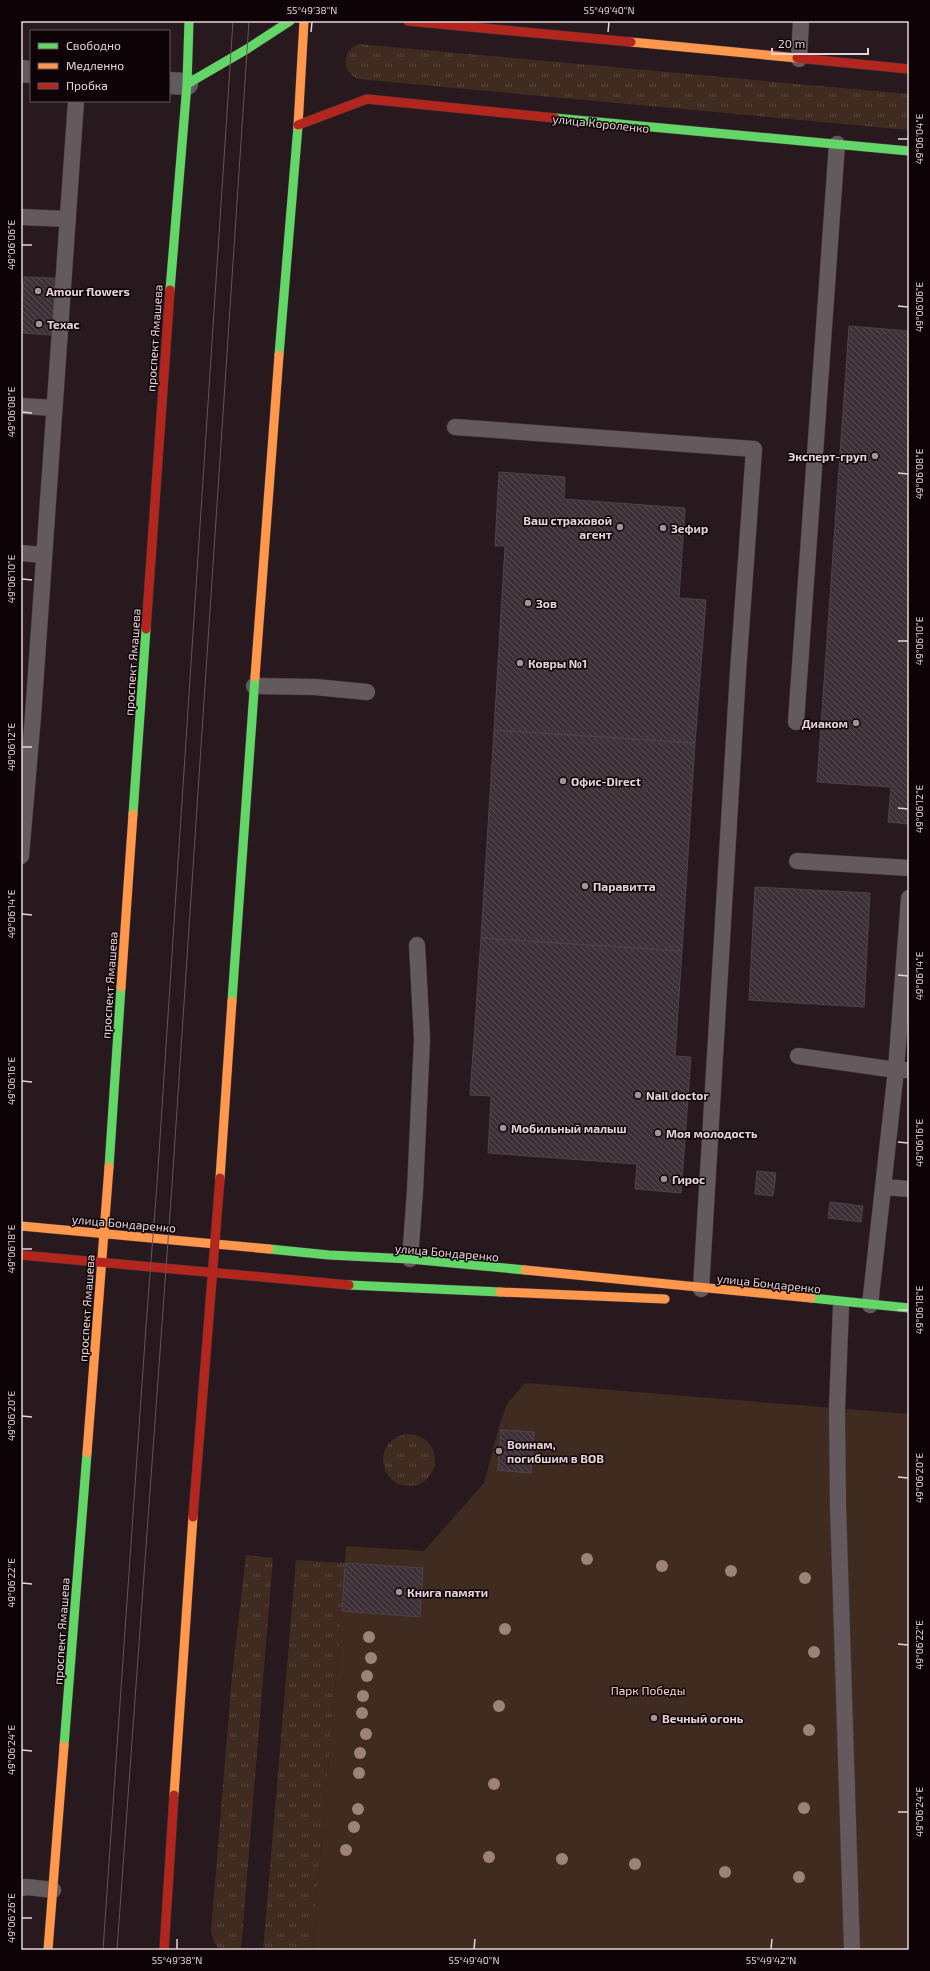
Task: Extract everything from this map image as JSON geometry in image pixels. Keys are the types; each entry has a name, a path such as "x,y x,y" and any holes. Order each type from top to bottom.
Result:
{"main road":[{"name":"проспект Ямашева","path":"48,1950 54,1890 98,1321 100,1263 111,1133 167,322 178,84 189,21"},
{"path":"178,84 247,49 290,21"},
{"path":"164,1950 193,1514 212,1273 254,686 298,125 304,21"},
{"path":"408,21 909,69"},
{"name":"улица Короленко","path":"298,125 367,98 641,127 909,151"},
{"name":"улица Бондаренко","path":"21,1226 330,1255 410,1259 701,1289 909,1308"},
{"path":"21,1256 394,1288 673,1299"},
{"name":"улица Бондаренко","path":"761,1303 841,1306 870,1305"}],"lane":[{"path":"799,59 801,21"},
{"path":"21,856 27,716 43,555 76,102"},
{"path":"796,722 837,144"},
{"path":"21,217 68,219"},
{"path":"21,406 54,408"},
{"path":"455,427 754,449 738,672 701,1289"},
{"path":"21,553 43,555"},
{"path":"254,686 315,687 367,692"},
{"path":"797,861 909,868"},
{"path":"870,1305 884,1187 902,1070 909,898"},
{"path":"410,1259 415,1191 422,1039 417,945"},
{"path":"798,1056 902,1070"},
{"path":"884,1187 909,1189"},
{"path":"841,1306 837,1409 838,1505 852,1950"},
{"path":"21,1888 27,1887 54,1890"}],"green space":[{"path":"358,44 909,94 909,130 358,79 349,72 346,67 346,56 352,47"},
{"name":"Парк Победы","path":"525,1383 909,1414 909,1950 312,1950 342,1611 346,1546 424,1551 484,1483 500,1423 507,1404"},
{"path":"404,1434 414,1434 428,1441 435,1455 435,1465 428,1479 414,1486 404,1486 394,1482 387,1475 383,1465 383,1455 387,1445 394,1438"},
{"path":"246,1555 273,1558 241,1950 219,1950 214,1942 211,1931 232,1676"},
{"path":"296,1560 345,1563 312,1950 263,1950"}],"building":[{"path":"24,277 55,278 52,335 21,333"},
{"path":"849,326 909,331 909,824 888,822 891,787 817,782"},
{"path":"499,472 565,477 564,499 685,508 679,598 706,600 695,743 494,730 505,546 495,546"},
{"name":"Паравитта","path":"494,730 695,743 682,951 481,938"},
{"path":"755,887 870,893 864,1007 749,1000"},
{"path":"481,938 682,951 675,1056 691,1057 681,1193 635,1189 637,1164 488,1153 491,1096 470,1095"},
{"path":"757,1171 776,1173 773,1196 755,1194"},
{"path":"830,1202 863,1206 861,1222 828,1218"},
{"path":"501,1430 534,1432 531,1473 498,1470"},
{"path":"501,1430 534,1432 531,1473 498,1470"},
{"path":"345,1563 423,1568 420,1617 342,1611"}],"tram line":[{"path":"103,1950 157,1184 233,21"},
{"path":"117,1950 172,1185 249,21"}],"traffic: fast":[{"path":"170,290 187,84 189,21"},
{"path":"187,84 247,49 290,21"},
{"path":"555,118 909,151"},
{"path":"279,355 298,126"},
{"path":"133,814 146,629"},
{"path":"232,1001 255,677"},
{"path":"109,1167 121,987"},
{"path":"269,1249 329,1255 410,1259 525,1270"},
{"path":"349,1285 500,1292"},
{"path":"811,1298 909,1308"},
{"path":"64,1746 87,1453"}],"traffic: slow":[{"path":"298,126 304,21"},
{"path":"631,42 797,58"},
{"path":"255,677 279,355"},
{"path":"121,987 133,814"},
{"path":"220,1178 232,1001"},
{"path":"87,1453 109,1167"},
{"path":"21,1226 269,1249"},
{"path":"525,1270 811,1298"},
{"path":"500,1292 665,1299"},
{"path":"174,1795 193,1517"},
{"path":"48,1950 64,1746"}],"traffic: jam":[{"path":"408,21 631,42"},
{"path":"797,58 909,69"},
{"path":"298,125 367,99 555,118"},
{"path":"146,629 170,290"},
{"path":"193,1517 220,1178"},
{"path":"21,1255 349,1285"},
{"path":"164,1950 174,1795"}],"place":[{"name":"Amour flowers","path":"38,291"},
{"name":"Техас","path":"39,324"},
{"name":"Эксперт-груп","path":"875,456"},
{"name":"Ваш страховой агент","path":"620,527"},
{"name":"Зефир","path":"663,528"},
{"name":"Зов","path":"528,603"},
{"name":"Ковры №1","path":"520,663"},
{"name":"Диаком","path":"856,723"},
{"name":"Офис-Direct","path":"563,781"},
{"name":"Паравитта","path":"585,886"},
{"name":"Nail doctor","path":"638,1095"},
{"name":"Мобильный малыш","path":"503,1128"},
{"name":"Моя молодость","path":"658,1133"},
{"name":"Гирос","path":"664,1179"},
{"name":"Воинам, погибшим в ВОВ","path":"499,1451"},
{"name":"Книга памяти","path":"399,1592"},
{"name":"Вечный огонь","path":"654,1718"}]}
